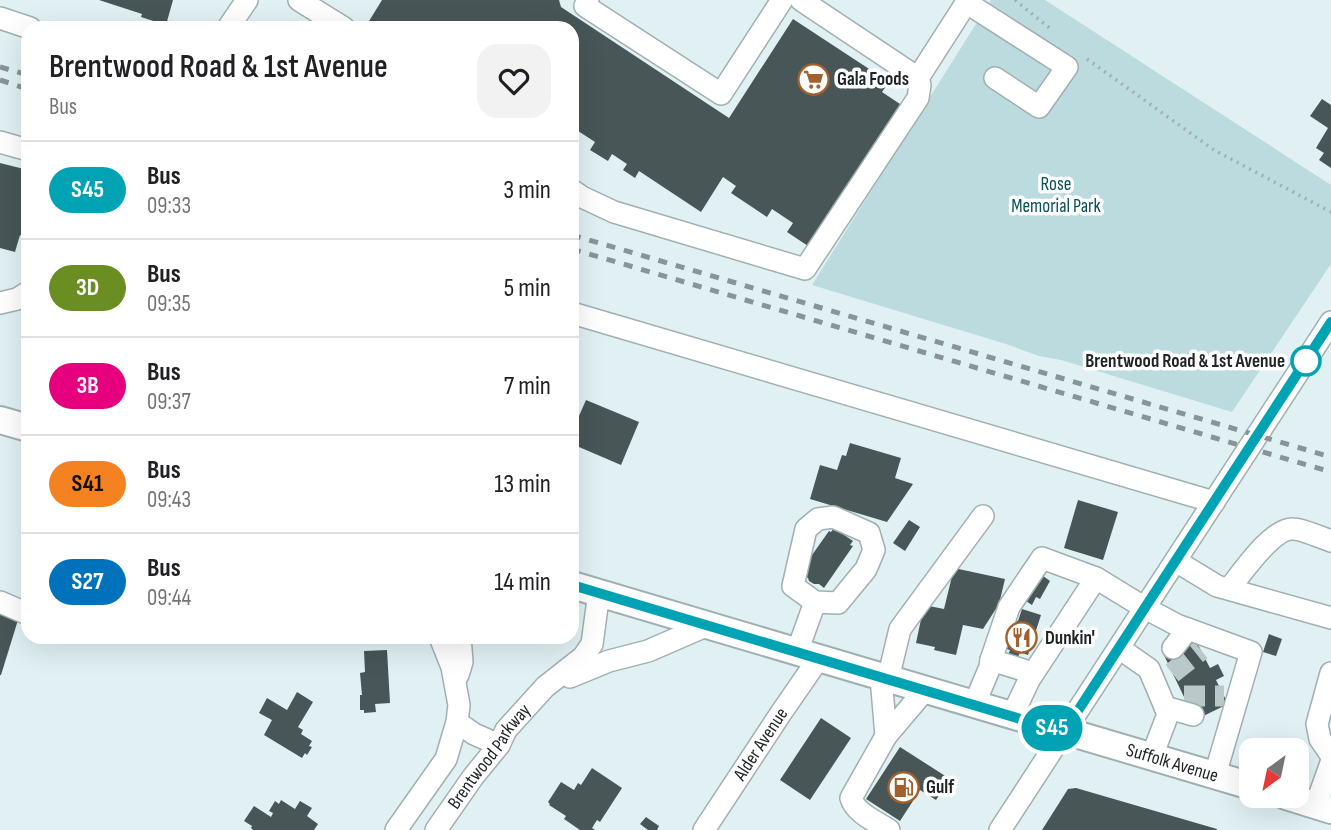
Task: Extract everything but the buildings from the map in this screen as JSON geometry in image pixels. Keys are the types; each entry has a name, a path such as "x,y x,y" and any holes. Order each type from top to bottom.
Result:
{"main road":[{"path":"0,420 21,425"},
{"name":"Suffolk Avenue","path":"579,587 1239,782"}],"street":[{"path":"233,21 247,0"},
{"path":"299,0 333,21"},
{"path":"589,0 585,6 720,94 782,0"},
{"path":"579,195 614,212 805,270 918,98 920,85 918,78 801,0"},
{"path":"918,78 967,1 1067,67 1039,107 995,78"},
{"path":"0,18 21,25"},
{"path":"0,142 21,148"},
{"path":"0,303 21,296"},
{"path":"579,315 1214,502"},
{"path":"1000,830 1331,322"},
{"path":"886,736 885,678 900,629 983,516"},
{"path":"1229,589 1277,534 1292,528 1331,541"},
{"path":"974,705 990,667 1009,607 1042,558 1096,578 1145,608 1188,629 1208,644 1251,652 1231,696 1229,725 1215,775"},
{"path":"1176,561 1217,586 1331,618"},
{"path":"1012,716 1033,673 1096,578"},
{"name":"Brentwood Parkway","path":"436,830 499,745 506,730 545,687 583,657 592,644 599,593"},
{"path":"0,602 21,611"},
{"name":"Alder Avenue","path":"704,830 781,713 808,655 815,602"},
{"name":"Brentwood Parkway","path":"545,687 609,661 648,651 708,625"},
{"path":"1152,756 1168,715 1163,678 1188,629"},
{"name":"Brentwood Parkway","path":"396,830 446,759 457,722 459,705 456,687 443,644"},
{"name":"Brentwood Parkway","path":"456,687 462,662 461,644"},
{"path":"1119,648 1163,678 1193,709 1229,725"},
{"path":"991,660 1033,673"},
{"path":"1331,673 1317,724 1320,739 1331,755"},
{"path":"889,830 858,810 851,799 886,736 925,690"},
{"path":"457,722 474,734 499,745"},
{"path":"1323,807 1331,763"}],"path":[{"path":"1015,0 1054,32"},
{"path":"1084,56 1101,71 1214,150 1331,212"}],"green space":[{"name":"Rose Memorial Park","path":"991,0 1045,0 1331,185 1331,264 1232,412 1061,360 1039,356 812,285"}],"tunnel":[{"path":"1172,673 1201,650"},
{"path":"1184,696 1224,696"}],"railway":[{"path":"0,67 21,73"},
{"path":"0,80 21,87"},
{"path":"579,237 1331,457"},
{"path":"579,251 1331,472"}],"bus line":[{"name":"S45","path":"579,587 1064,732 1331,322"}],"place":[{"name":"Gala Foods","path":"814,79"},
{"name":"Brentwood Road & 1st Avenue","path":"1306,361"},
{"name":"Dunkin'","path":"1022,638"},
{"name":"Gulf","path":"903,787"}]}
